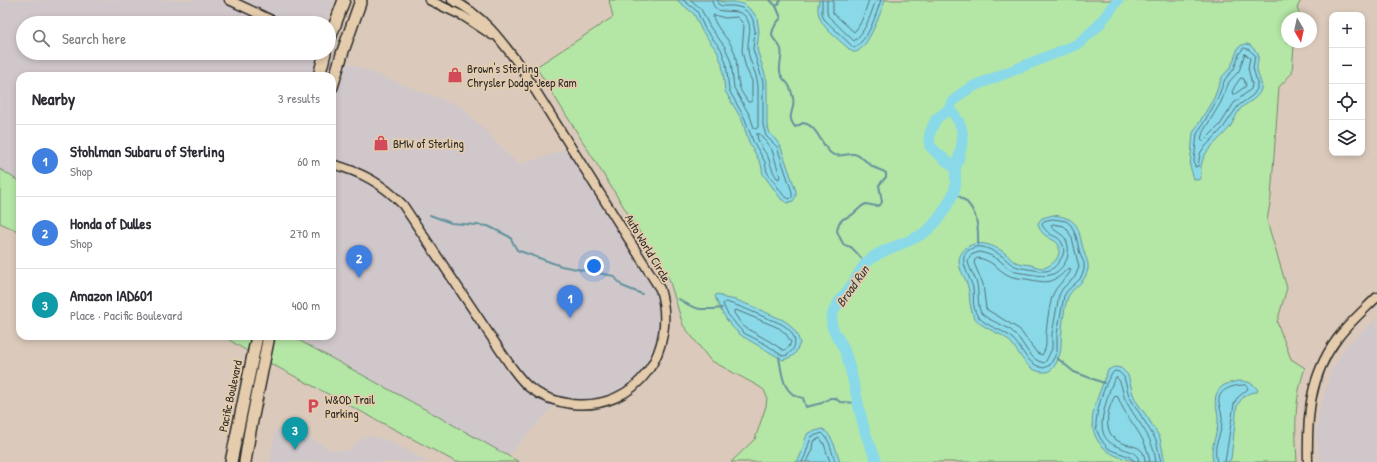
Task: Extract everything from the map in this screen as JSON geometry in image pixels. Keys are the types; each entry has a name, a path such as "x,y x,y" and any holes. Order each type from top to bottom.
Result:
{"main road":[{"path":"336,22 344,0"},
{"path":"336,74 361,0"},
{"path":"320,72 323,60"},
{"name":"Pacific Boulevard","path":"231,462 256,340"},
{"path":"245,462 268,340"}],"street":[{"path":"229,0 263,16"},
{"name":"Auto World Circle","path":"429,0 463,16 501,41"},
{"name":"Auto World Circle","path":"336,165 356,171 377,182 403,205 516,374 530,388 548,398 558,401 589,404 609,400 634,386 648,372 660,348 664,331 664,304 660,289 520,66 496,34 479,16 452,0"},
{"path":"1308,462 1310,402 1314,386 1329,351 1350,323 1377,297"},
{"path":"1308,445 1313,462"}],"shaded area":[{"path":"0,0 335,0 329,16 16,16 16,60 336,60 336,58 463,108 519,165 572,147 655,280 664,331 653,364 625,391 589,404 558,401 508,456 298,340 336,340 336,72 16,72 16,179 0,169"},
{"path":"1377,318 1377,462 1320,462 1316,429 1330,373 1348,344"},
{"path":"287,428 299,432 332,450 348,451 364,437 373,436 391,442 429,462 270,462 275,430"}],"green space":[{"path":"609,0 1301,0 1297,8 1299,12 1281,12 1281,48 1294,48 1292,73 1279,87 1271,197 1267,221 1287,288 1277,322 1291,359 1305,368 1301,380 1297,403 1297,462 731,462 755,439 766,406 767,397 764,390 710,360 683,325 669,279 536,67 613,17"},
{"path":"0,169 16,179 16,230 0,223"},
{"path":"229,340 298,340 519,462 456,462 247,351"}],"water":[{"path":"677,0 718,0 723,2 744,4 757,18 759,31 757,49 767,81 767,125 770,133 780,145 796,191 796,196 793,201 787,203 781,199 763,174 761,164 749,142 742,120 725,91 722,64 717,51 702,31 694,14"},
{"path":"819,0 885,0 868,39 858,51 853,52 831,33 822,22 818,8"},
{"path":"1246,44 1250,45 1258,53 1257,68 1261,84 1260,92 1255,98 1241,108 1230,127 1205,155 1202,162 1201,179 1194,179 1190,166 1193,133 1214,98 1222,77 1231,67 1238,48"},
{"path":"1053,215 1069,219 1077,226 1087,260 1088,269 1085,278 1067,299 1059,358 1052,369 1045,372 1031,368 1008,340 983,325 975,318 972,314 968,287 960,268 959,261 961,254 970,245 986,244 1005,253 1013,261 1018,263 1042,268 1046,267 1054,262 1059,255 1059,246 1056,242 1043,233 1038,223 1042,218"},
{"path":"717,294 749,305 789,324 797,334 800,343 793,356 783,360 742,336 733,328 722,313 715,296"},
{"path":"1114,367 1121,368 1128,375 1136,401 1160,438 1165,462 1137,461 1119,457 1104,448 1096,438 1092,425 1094,408 1108,370"},
{"path":"1238,381 1249,382 1258,390 1257,392 1250,393 1245,396 1237,406 1231,459 1228,462 1213,462 1212,450 1218,424 1215,398 1224,385"},
{"path":"823,429 832,439 840,462 797,462 808,433"}],"waterway":[{"path":"770,0 776,6 781,18 775,25 772,34 773,38 781,49 782,54 780,73 792,93 794,102 791,116 792,123 795,127 803,123 812,128 828,151 832,154 837,156 851,154 857,155 876,169 886,173 886,177 879,185 882,202 880,205 876,206 866,204 862,206 852,215 843,219 839,223 837,231 844,245 851,247 866,263"},
{"path":"776,6 779,4 780,0"},
{"name":"Broad Run","path":"955,168 930,146 929,140 930,133 936,119 949,109 953,101 962,93 974,86 1078,44 1098,26 1118,0"},
{"name":"Broad Run","path":"877,462 865,432 848,361 843,347 832,326 832,316 837,304 866,263 881,252 917,237 925,232 935,223 949,203 955,188 955,169 961,151 963,136 960,123 949,109"},
{"path":"953,193 967,202 974,214 977,221 978,245"},
{"path":"430,215 451,223 488,226 510,237 517,250 561,266 614,276 622,286 642,294"},
{"path":"679,299 690,306 699,309 722,308"},
{"path":"779,357 782,376 787,388 791,393 803,398 806,407 822,403 830,398 835,398 840,402 859,403"},
{"path":"1057,358 1074,372 1104,383"}],"place":[{"name":"Brown's Sterling Chrysler Dodge Jeep Ram","path":"455,75"},
{"name":"BMW of Sterling","path":"381,143"},
{"name":"Honda of Dulles","path":"359,278"},
{"name":"Stohlman Subaru of Sterling","path":"570,318"},
{"name":"W&OD Trail Parking","path":"313,406"},
{"name":"Amazon IAD601","path":"295,450"}]}
